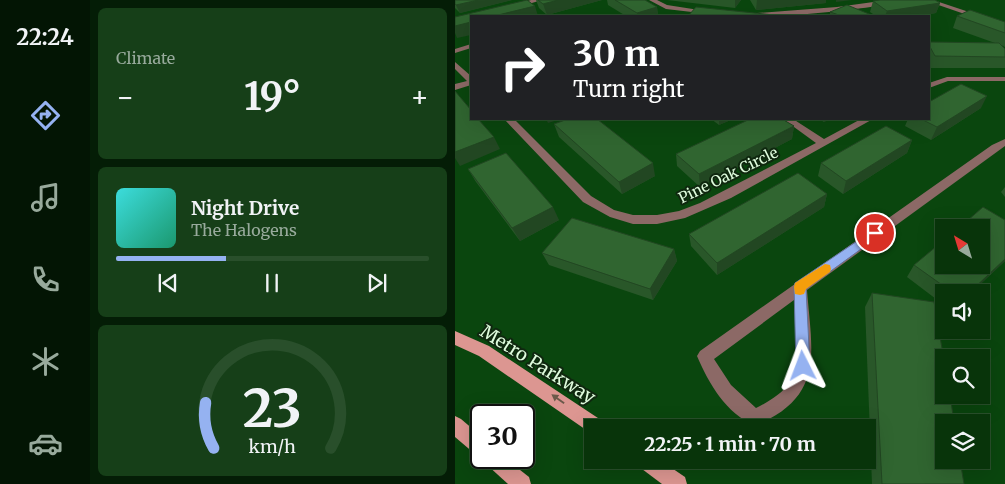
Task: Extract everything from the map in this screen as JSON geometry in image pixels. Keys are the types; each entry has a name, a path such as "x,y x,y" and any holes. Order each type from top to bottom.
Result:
{"main road":[{"name":"Metro Parkway","path":"455,338 484,351 547,391 586,419"},
{"path":"455,425 470,438"},
{"path":"505,469 522,484"},
{"path":"657,469 678,484"}],"street":[{"path":"512,7 539,0"},
{"path":"652,0 677,9 715,12"},
{"path":"749,15 799,14 901,0"},
{"path":"927,0 1005,26"},
{"path":"455,51 470,46"},
{"path":"455,64 470,79"},
{"path":"455,78 470,79"},
{"path":"931,82 959,78 1005,79"},
{"path":"455,87 470,79"},
{"name":"Pine Oak Circle","path":"510,120 597,208 624,218 640,220 672,218 702,208 866,120"},
{"path":"788,120 823,143"},
{"path":"800,287 803,366 797,387 770,410 755,417 742,411 710,368 705,356 800,287 995,147 1005,142"}],"building":[{"path":"455,0 478,0 456,5"},
{"path":"527,0 535,6 498,15 470,15 470,22 455,26 455,17"},
{"path":"538,0 558,0 543,4"},
{"path":"615,0 645,0 657,7 637,13"},
{"path":"935,0 940,3 887,11 873,1"},
{"path":"847,5 872,15 839,15 830,12"},
{"path":"696,7 774,15 689,15"},
{"path":"970,10 1005,22 1005,33 957,16"},
{"path":"930,42 999,43 1005,49 1005,57 935,56 930,47"},
{"path":"961,84 987,96 937,127 923,120 930,120 930,101"},
{"path":"455,91 470,109 470,120 479,120 494,137 455,152"},
{"path":"565,120 598,120 653,163 619,182 554,124"},
{"path":"748,120 784,120 794,126 699,174 676,154"},
{"path":"886,126 912,140 846,181 821,163"},
{"path":"506,153 553,207 512,228 468,169"},
{"path":"798,173 827,194 717,263 689,234"},
{"path":"983,207 1005,220 1005,259 990,273 990,219 969,219"},
{"path":"572,218 674,249 650,289 542,253"},
{"path":"935,248 935,274 989,274 978,284 941,284 914,265"},
{"path":"872,293 934,302 935,339 940,339 942,349 935,349 935,404 951,404 953,414 935,414 935,469 962,469 964,484 882,484"}],"slow traffic":[{"path":"800,290 800,287 825,269"}],"route":[{"path":"803,366 800,287 875,233"}]}
